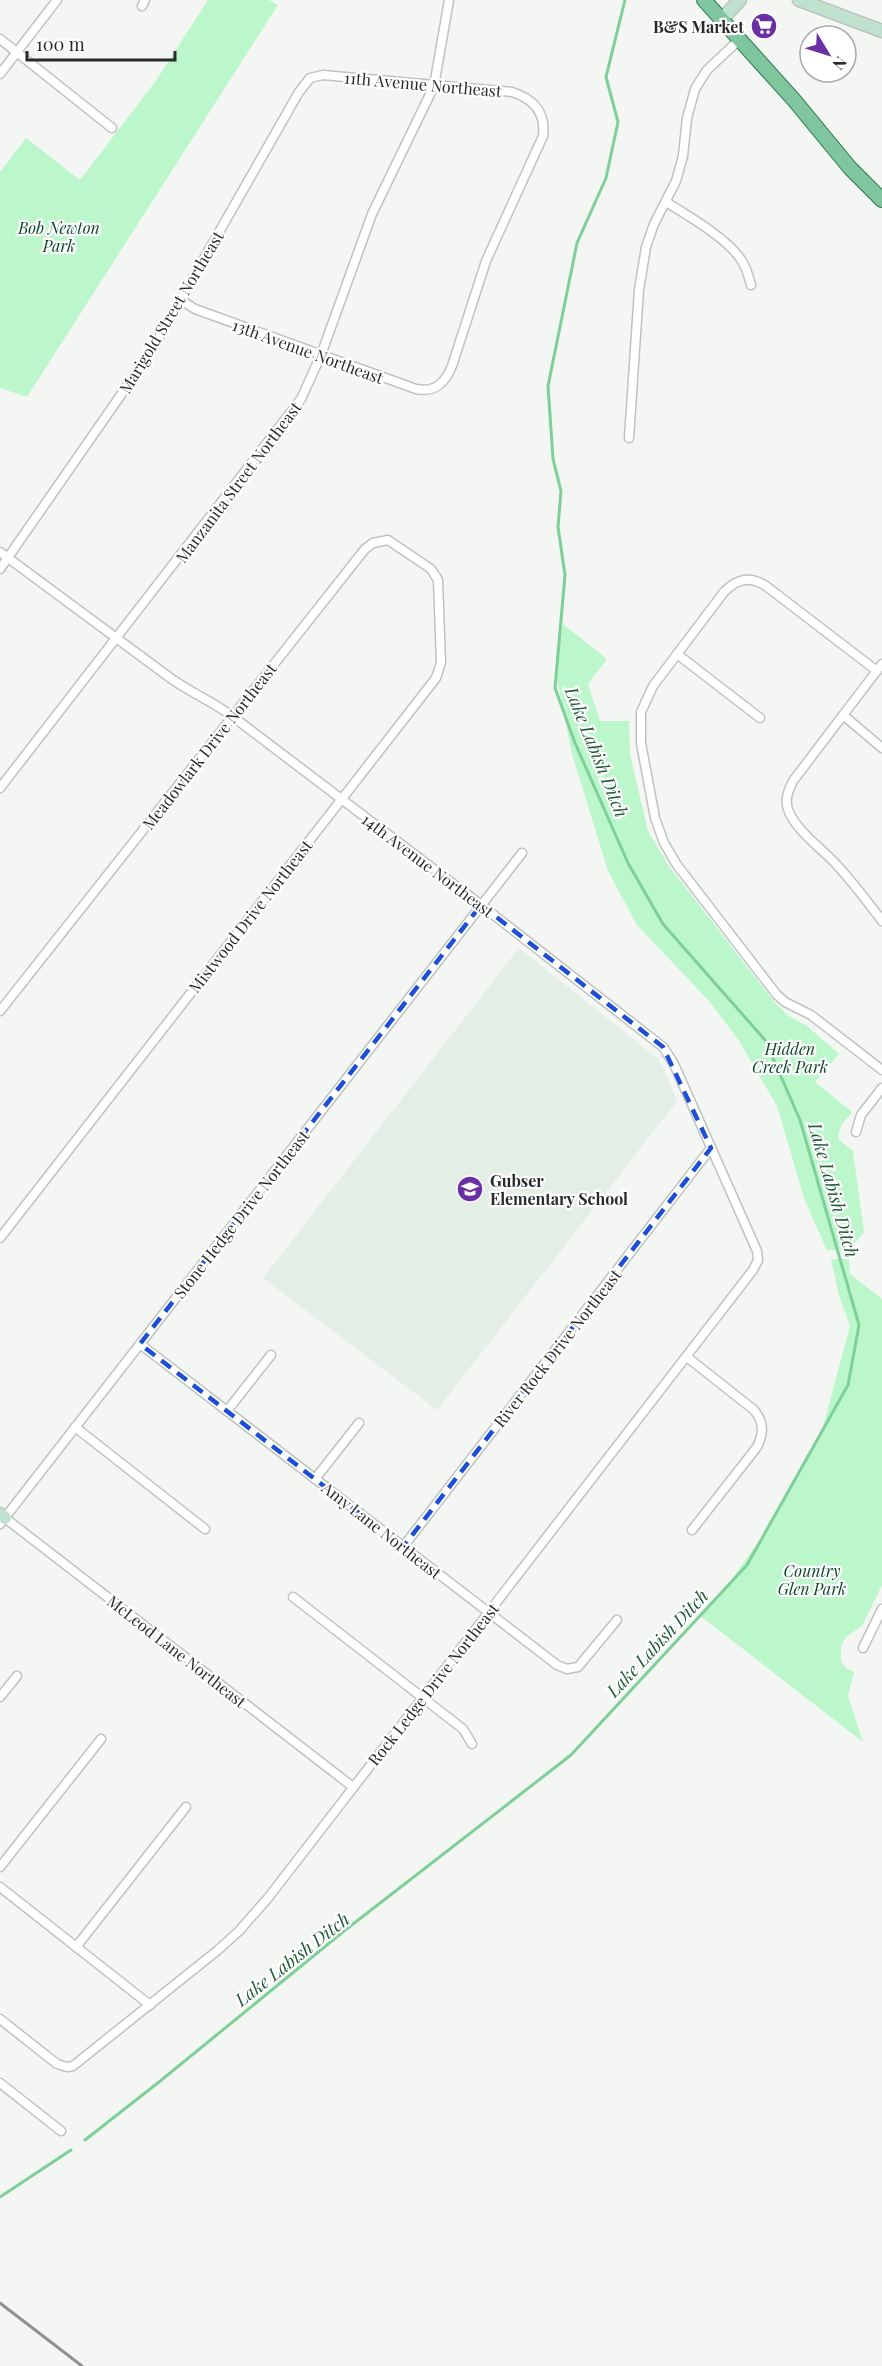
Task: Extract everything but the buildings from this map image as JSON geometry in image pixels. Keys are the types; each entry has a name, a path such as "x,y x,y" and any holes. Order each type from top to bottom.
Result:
{"main road":[{"path":"704,0 794,100 850,168 882,200"},
{"path":"721,20 741,0"},
{"path":"799,0 882,31"}],"street":[{"path":"0,74 57,0"},
{"name":"Manzanita Street Northeast","path":"0,788 294,411 321,355 372,214 434,86 449,0"},
{"path":"0,39 112,128"},
{"path":"629,438 643,264 650,235 680,167 687,118 695,89 713,63 739,40"},
{"name":"11th Avenue Northeast","path":"310,78 323,75 512,92 523,95 542,114 545,125 543,136 486,261 448,374 438,386"},
{"name":"Marigold Street Northeast","path":"0,569 146,360 299,92 310,78"},
{"path":"666,202 699,223 743,261 751,285"},
{"name":"13th Avenue Northeast","path":"182,300 195,309 416,389 430,390 438,386"},
{"name":"Meadowlark Drive Northeast","path":"0,1011 365,549 373,543 388,540 436,574"},
{"name":"14th Avenue Northeast","path":"0,552 191,693 215,704 232,716 663,1047 674,1064 759,1260"},
{"name":"Mistwood Drive Northeast","path":"0,1238 440,671 436,574"},
{"path":"882,921 837,865 794,821 788,811 788,790 793,781 879,668 766,586 756,580 746,579 730,586 724,592 653,686 641,712 641,743 655,818 664,843 677,865 777,995 785,1002 811,1015 882,1070"},
{"path":"677,654 760,717"},
{"path":"843,715 882,748"},
{"name":"Stone Hedge Drive Northeast","path":"2,1518 522,853"},
{"path":"856,1132 861,1115 882,1088"},
{"name":"River Rock Drive Northeast","path":"403,1547 711,1148"},
{"name":"Rock Ledge Drive Northeast","path":"0,2019 57,2064 67,2067 80,2062 239,1931 268,1898 687,1357 759,1260"},
{"name":"Amy Lane Northeast","path":"140,1344 557,1665 574,1669 582,1663 617,1620"},
{"path":"227,1411 271,1355"},
{"path":"687,1357 754,1410 760,1417 763,1431 757,1447 692,1530"},
{"path":"315,1479 359,1423"},
{"path":"75,1427 205,1529"},
{"name":"McLeod Lane Northeast","path":"2,1518 353,1787"},
{"path":"293,1597 463,1729 472,1744"},
{"path":"863,1648 882,1609"},
{"path":"0,1697 16,1676"},
{"path":"0,1867 100,1739"},
{"path":"76,1947 186,1807"},
{"path":"0,1887 150,2005"},
{"path":"0,2083 61,2131"}],"highlighted area":[{"path":"481,905 663,1047 711,1148 403,1547 140,1344"}],"shaded area":[{"name":"Gubser Elementary School","path":"519,948 657,1058 677,1101 437,1410 263,1278"}],"green space":[{"name":"Bob Newton Park","path":"208,0 269,0 278,5 27,397 0,388 0,172 26,138 80,180 155,82"},
{"name":"Hidden Creek Park","path":"563,624 607,659 588,684 600,721 629,721 630,754 648,831 668,865 775,1003 789,1016 807,1026 839,1054 815,1082 852,1112 840,1128 839,1140 853,1151 864,1232 848,1251 827,1250 805,1201 777,1106 738,1039 709,1001 637,925 608,871 572,754 555,669"},
{"name":"Country Glen Park","path":"831,1259 849,1259 850,1274 882,1299 882,1585 862,1626 846,1637 841,1645 841,1661 846,1668 854,1672 848,1696 863,1742 699,1615 724,1590 769,1527 803,1468 823,1427 850,1326 839,1296"}],"waterway":[{"name":"Lake Labish Ditch","path":"85,2140 344,1931 571,1755 747,1565 848,1385 859,1325 800,1120 765,1040 663,924 628,863 575,743 555,688 565,575 558,527 561,491 553,459 548,386 577,243 606,178 618,122 606,77 625,0"},
{"name":"Lake Labish Ditch","path":"0,2197 71,2150"}],"railway":[{"path":"0,2303 82,2366"}],"place":[{"name":"B&S Market","path":"764,26"},
{"name":"Gubser Elementary School","path":"470,1189"}]}
